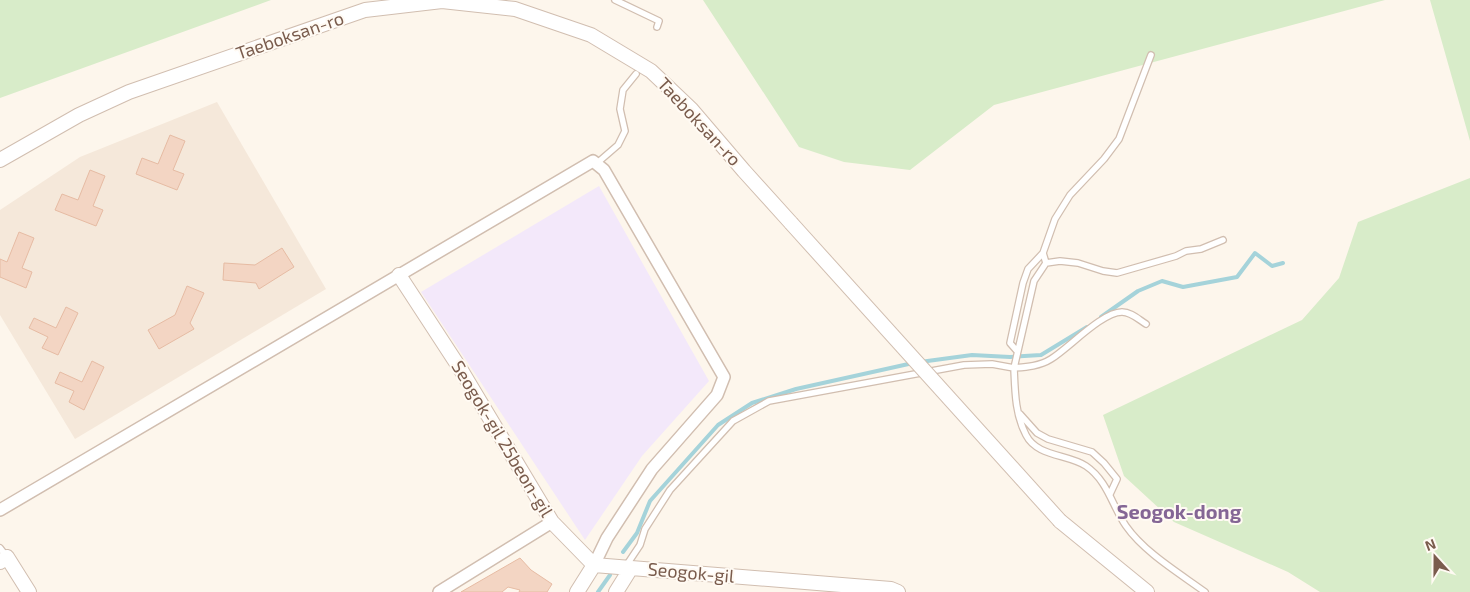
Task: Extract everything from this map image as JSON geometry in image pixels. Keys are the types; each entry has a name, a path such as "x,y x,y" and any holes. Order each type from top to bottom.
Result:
{"street":[{"name":"Taeboksan-ro","path":"0,160 79,115 129,92 364,10 442,1 515,9 590,35 651,71 691,109 744,171 1060,521 1147,592"},
{"path":"0,510 593,161 604,170 724,377 718,395 652,469 607,538 578,592"},
{"name":"Seogok-gil 25beon-gil","path":"399,276 461,370 552,522 594,565"},
{"path":"439,592 552,522"},
{"path":"2,556 29,592"},
{"path":"594,565 628,568"},
{"name":"Seogok-gil","path":"616,592 628,568 890,589 898,592"}],"lane":[{"path":"615,0 659,21 657,27"},
{"path":"1018,351 1010,343 1022,282 1028,270 1043,253 1055,219 1070,195 1104,159 1119,139 1150,55"},
{"path":"596,164 618,145 625,131 620,109 623,90 636,74"},
{"path":"1205,592 1152,553 1126,526 1106,487 1086,466 1068,458 1042,451 1032,444 1026,436 1015,400 1014,368 1034,281 1046,263 1060,261 1117,273 1223,240"},
{"path":"1043,253 1046,263"},
{"path":"628,568 640,545 645,529 670,490 733,421 769,401 964,365 992,364 1014,368 1035,366 1050,359 1101,320 1112,314 1130,313 1146,324"},
{"path":"1018,410 1037,433 1048,439 1092,452 1117,479 1110,494"}],"shaded area":[{"path":"217,102 326,289 75,439 0,315 0,210 80,157"},
{"path":"599,186 709,381 642,456 585,540 421,292"}],"green space":[{"path":"0,0 271,0 0,98"},
{"path":"703,0 1385,0 994,105 910,170 844,162 799,147"},
{"path":"1430,0 1470,0 1470,141"},
{"path":"1470,178 1470,592 1320,592 1288,572 1174,522 1124,476 1103,415 1302,320 1339,278 1358,222"}],"building":[{"path":"170,135 185,141 173,170 184,174 177,190 136,174 142,158 158,164"},
{"path":"90,170 105,176 93,206 103,210 96,226 55,210 62,194 78,200"},
{"path":"19,232 34,238 22,268 32,272 26,288 0,277 0,259 7,262"},
{"path":"282,248 294,267 259,289 256,283 223,280 224,263 255,265"},
{"path":"187,286 204,293 190,323 194,329 159,349 148,330 175,315"},
{"path":"66,307 78,313 58,355 42,348 48,337 29,328 34,318 56,328"},
{"path":"92,361 104,367 84,410 69,402 74,391 55,383 60,372 82,382"},
{"path":"520,558 531,570 552,584 547,592 519,592 520,590 508,587 502,592 461,592"}],"waterway":[{"path":"1101,317 1138,291 1162,281 1183,287 1237,277 1255,253 1272,266 1283,263"},
{"path":"920,362 972,355 1010,357 1041,355 1087,327"},
{"path":"623,552 637,533 650,501 718,425 752,403 796,389 913,363"},
{"path":"598,592 610,575"}],"district":[{"name":"Seogok-dong","path":"1179,512"}]}
